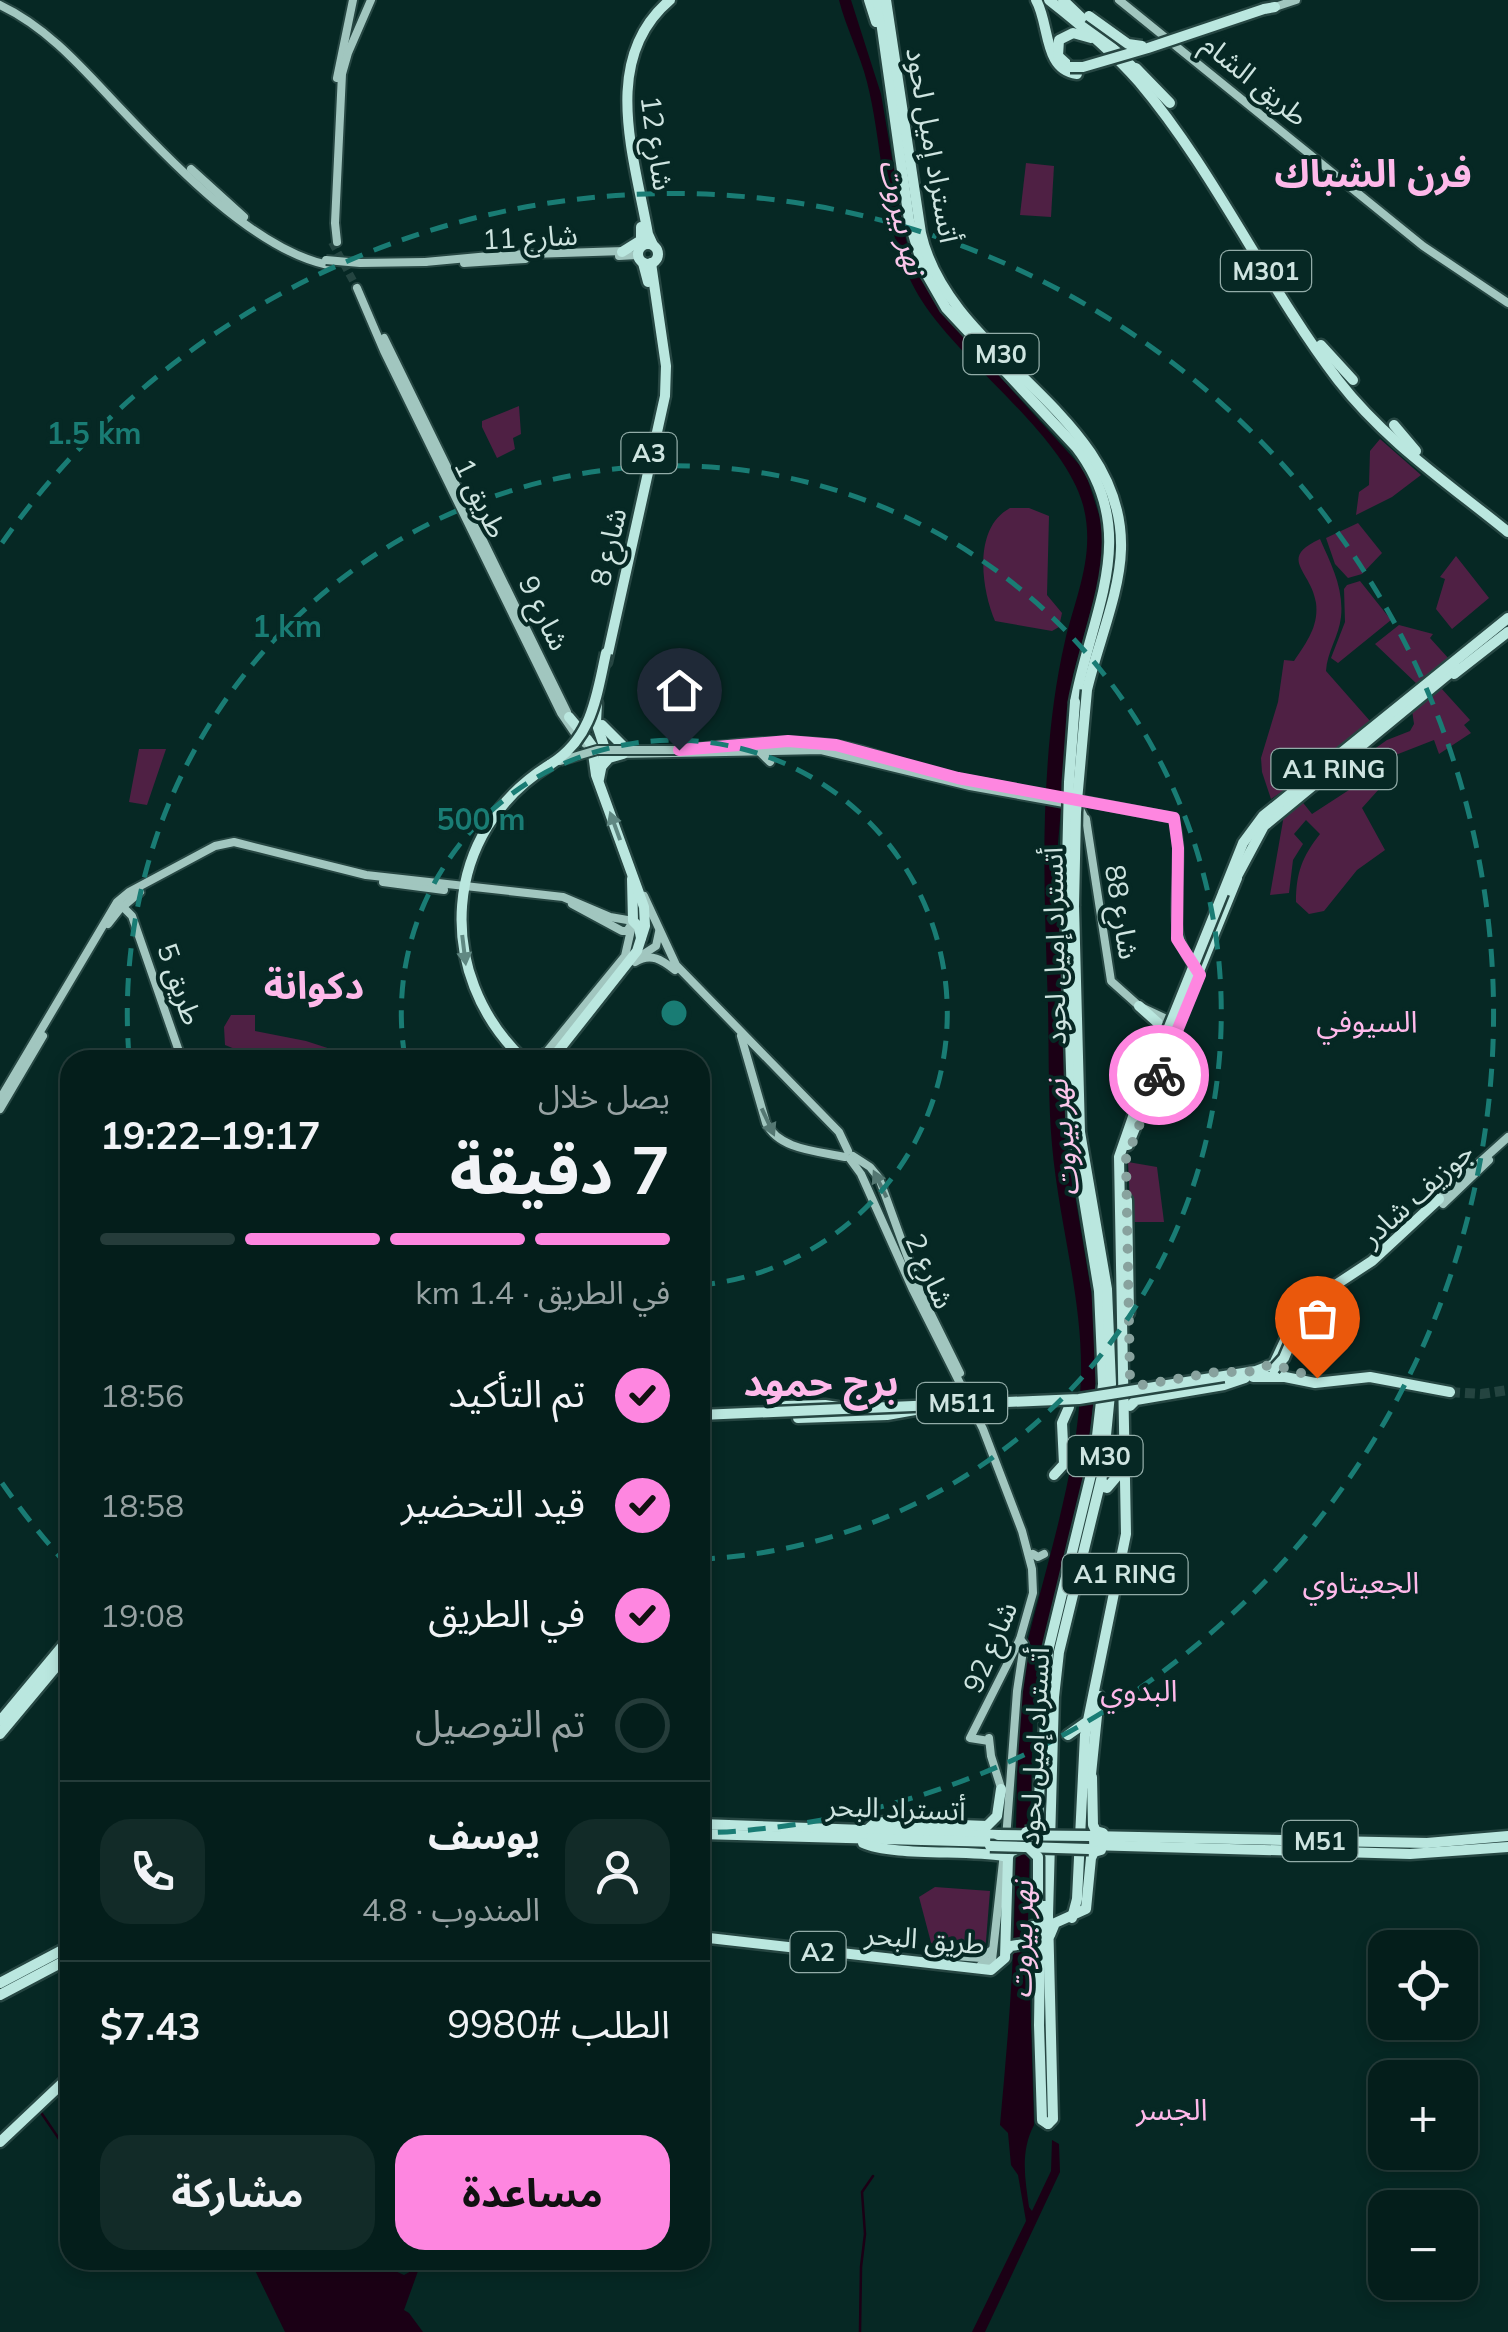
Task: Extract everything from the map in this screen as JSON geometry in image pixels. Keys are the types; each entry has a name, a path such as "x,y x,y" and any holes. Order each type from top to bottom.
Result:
{"highway":[{"name":"شارع 12","path":"644,254 622,86 635,34 662,0"},
{"name":"شارع 12","path":"644,254 627,86 631,56 643,28 670,0"},
{"path":"869,0 888,43"},
{"name":"M30","path":"878,0 888,43"},
{"name":"أتستراد إميل لحود","path":"886,0 888,43 910,220 925,274 946,308 1048,417 1047,427 1060,429 1092,469 1105,500 1112,538 1106,581 1076,702 1069,782 1070,906 1072,1122 1098,1277 1104,1346 1098,1444 1048,1651 1033,1847 1040,1928 1042,2120 1048,2124 1053,2119 1048,1915 1056,1678 1102,1476 1110,1411 1111,1332 1081,1140 1070,906 1087,690 1121,557 1120,526 1114,498 1090,451 958,308 936,274 922,233 888,43"},
{"path":"888,43 894,0"},
{"path":"1036,0 1046,22 1052,56 1068,73 1092,71 1157,45"},
{"name":"M301","path":"1049,0 1138,81 1316,343 1359,398 1413,453 1506,526"},
{"path":"1064,0 1128,44 1140,47 1272,6"},
{"name":"M301","path":"1064,0 1152,88 1316,343"},
{"path":"1112,54 1083,34 1068,34 1058,43 1058,56 1067,65 1083,67 1272,6"},
{"path":"1132,64 1170,104"},
{"path":"1158,109 1188,165"},
{"path":"622,252 637,244 642,232"},
{"name":"شارع 8","path":"606,647 660,394 661,365 644,254"},
{"name":"شارع 8","path":"593,716 664,396 666,366 644,254"},
{"path":"1316,343 1328,377"},
{"path":"1316,343 1353,380"},
{"path":"1394,425 1413,453"},
{"path":"1382,438 1413,453"},
{"name":"A1 RING","path":"1130,1378 1125,1144 1248,833 1263,816 1441,678 1508,616"},
{"path":"1441,678 1508,629"},
{"path":"553,1050 581,1021 642,941 646,917 598,774 593,716 606,647"},
{"name":"A3","path":"514,1050 481,1006 464,962 458,889 491,819 503,804 570,751 584,732 606,647"},
{"path":"569,722 581,729 593,716"},
{"path":"593,716 622,750 609,758 598,774"},
{"path":"562,750 597,748"},
{"path":"569,761 597,748"},
{"path":"597,748 598,774"},
{"path":"1102,1476 1106,1489 1125,1468 1119,1157 1194,956 1236,870"},
{"path":"632,872 629,921 640,928 642,941"},
{"path":"1125,1144 1161,1039 1172,1020 1186,1008 1200,975 1194,956"},
{"path":"606,990 636,962"},
{"path":"1136,1003 1158,1023 1161,1039"},
{"path":"553,1044 581,1021"},
{"name":"جوزيف شادر","path":"1273,1366 1282,1362 1308,1303 1372,1261 1426,1207 1441,1202"},
{"name":"جوزيف شادر","path":"1295,1326 1316,1302 1377,1262 1441,1202"},
{"path":"1307,1285 1331,1287"},
{"path":"1130,1378 1142,1385 1216,1372 1249,1376 1284,1377 1315,1383 1370,1378 1452,1390 1369,1372 1308,1378 1273,1366 1249,1376 1224,1385 1136,1400 1130,1406"},
{"name":"M511","path":"710,1414 1079,1399 1249,1376"},
{"path":"1130,1378 1130,1406"},
{"name":"M511","path":"710,1414 1071,1405 1224,1379"},
{"path":"710,1414 825,1405 840,1408"},
{"path":"1056,1472 1064,1457 1062,1414 1071,1405"},
{"name":"A1 RING","path":"1091,1721 1130,1554 1130,1406"},
{"path":"806,1422 915,1410"},
{"name":"A1 RING","path":"1104,1833 1096,1831 1093,1825 1094,1784 1087,1771 1106,1631 1126,1542 1125,1468"},
{"path":"1072,1550 1077,1546 1080,1551 1078,1578"},
{"path":"0,1721 60,1648"},
{"path":"1048,1651 1037,1709 1033,1847 1038,1857 1032,1939 1027,1945 1009,1945 1008,1876 1009,1854 1013,1850 1033,1847 1092,1842 1104,1833 1131,1836"},
{"path":"0,1734 60,1662"},
{"path":"1056,1678 1056,1823 1059,1830 1092,1842"},
{"path":"1068,1735 1091,1721 1104,1738"},
{"path":"1026,1832 1073,1830 1079,1784 1087,1771"},
{"path":"1076,1913 1087,1771"},
{"path":"996,1838 1034,1830 1038,1824 1041,1774"},
{"path":"868,1829 885,1822 987,1826 997,1816 1001,1790"},
{"name":"أتستراد البحر","path":"710,1824 977,1834 996,1838"},
{"name":"أتستراد البحر","path":"710,1834 904,1840 908,1844 996,1838 1092,1842"},
{"name":"M51","path":"1092,1842 1131,1836 1427,1843 1508,1836"},
{"path":"996,1838 1033,1847"},
{"path":"858,1840 885,1849 1004,1855"},
{"path":"1049,1950 1052,1926 1088,1904 1092,1842"},
{"name":"M51","path":"1092,1842 1410,1854 1508,1847"},
{"path":"1036,1896 1040,1928"},
{"path":"1048,1915 1057,1918 1076,1913"},
{"name":"طريق البحر","path":"710,1939 991,1970 1002,1964 1009,1945"},
{"path":"0,1983 60,1951"},
{"path":"0,1994 60,1963"},
{"path":"0,2142 60,2085"}],"main road":[{"path":"352,3 338,69 335,242 342,74 371,0"},
{"name":"طريق الشام","path":"1119,0 1422,246 1508,303"},
{"path":"1272,6 1296,0"},
{"path":"352,3 355,17 367,13"},
{"path":"0,5 35,24 263,235 326,260 425,264"},
{"name":"شارع 11","path":"425,264 471,258 644,254"},
{"name":"شارع 11","path":"425,264 644,254"},
{"name":"شارع 9","path":"358,286 569,722"},
{"name":"طريق 1","path":"358,286 384,351 569,722"},
{"path":"569,722 597,748 821,750 952,782 1174,818 1178,848 1176,933 1194,956"},
{"path":"551,764 597,750 679,750 788,741 843,746 1044,797"},
{"path":"769,749 776,744 812,743"},
{"path":"597,748 701,748"},
{"path":"622,750 636,748"},
{"path":"758,750 770,762"},
{"path":"1064,800 1079,808 1086,821"},
{"path":"1086,821 1089,806 1104,805"},
{"name":"شارع 88","path":"1086,821 1111,981 1136,1003"},
{"path":"134,890 215,846 234,842 352,872 458,889 564,897 629,921"},
{"path":"0,1109 118,906 134,890 229,846 278,855 356,878 568,903 621,930 627,930 629,921"},
{"path":"146,873 147,884"},
{"path":"133,920 134,890"},
{"path":"639,891 684,974 743,1036 773,1136 797,1146 849,1156 876,1173 894,1235 971,1401"},
{"path":"118,906 133,920"},
{"name":"طريق 5","path":"133,920 178,1050"},
{"path":"636,962 657,944 656,920"},
{"path":"549,1050 625,956 629,921"},
{"path":"670,952 665,947 660,949 674,970"},
{"path":"636,962 656,957 674,970 839,1132 849,1156"},
{"path":"1136,1003 1172,1020"},
{"path":"0,1098 9,1088"},
{"name":"جوزيف شادر","path":"1441,1202 1508,1141"},
{"name":"شارع 2","path":"849,1156 894,1235"},
{"name":"شارع 92","path":"971,1401 1006,1471 1038,1578 1022,1640 973,1737 989,1739 1001,1790"},
{"name":"شارع 92","path":"971,1401 1001,1472 1029,1555 1034,1584 1027,1622"},
{"path":"1033,1554 1044,1554"},
{"path":"937,1963 983,1965 992,1961 1022,1640"},
{"path":"1001,1790 1004,1855"}],"shaded area":[{"path":"1026,163 1054,166 1051,217 1020,215"},
{"path":"519,406 521,434 513,438 515,449 497,458 482,421"},
{"path":"1380,439 1421,475 1392,497 1356,515 1359,492 1369,485 1370,451"},
{"path":"1010,508 1029,508 1049,516 1047,595 1062,613 1059,627 1052,631 995,621 990,607 984,576 985,544 998,517"},
{"path":"1358,523 1382,553 1362,574 1348,578 1335,564 1326,538"},
{"path":"1320,539 1341,596 1340,624 1326,671 1370,721 1300,778 1289,756 1276,761 1286,789 1271,799 1261,758 1278,702 1284,660 1294,661 1314,627 1316,603 1299,559 1307,546"},
{"path":"1456,556 1489,598 1452,629 1436,609 1445,579 1440,577"},
{"path":"1360,581 1391,620 1338,663 1331,658 1345,622 1344,589"},
{"path":"1399,625 1433,634 1430,638 1449,659 1417,684 1375,644"},
{"path":"1441,688 1470,720 1464,725 1471,733 1439,754 1434,740 1393,756 1397,769 1362,808 1385,850 1357,870 1324,911 1309,914 1296,902 1297,882 1304,858 1320,834 1306,820 1294,834 1303,844 1293,860 1289,893 1270,895 1284,815 1300,799 1312,814 1369,777 1359,760 1387,740 1410,731 1414,724 1412,710"},
{"path":"139,749 166,749 147,805 129,802"},
{"path":"231,1015 255,1015 255,1031 334,1050 238,1050 225,1045 224,1027"},
{"path":"1128,1162 1157,1167 1164,1222 1131,1222"},
{"path":"935,1887 990,1891 982,1956 933,1950 919,1897"}],"water":[{"name":"نهر بيروت","path":"839,0 851,0 881,94 906,240 920,278 955,327 1085,471 1102,524 1098,584 1073,675 1058,843 1066,1142 1096,1320 1097,1375 1085,1469 1040,1656 1033,1712 1028,1923 1034,2125 1025,2165 1032,2211 1051,2171 1052,2140 1059,2144 1060,2172 985,2332 972,2332 1026,2221 1018,2175 1011,2165 1008,2133 1000,2125 1013,1951 1019,1720 1025,1651 1068,1481 1081,1378 1075,1290 1051,1128 1044,838 1053,705 1083,574 1086,523 1072,479 1056,453 940,325 909,276 891,223 867,82"},
{"path":"255,2270 393,2270 404,2275 418,2270 404,2310 423,2332 285,2332"}],"waterway":[{"path":"40,2111 60,2140"},
{"path":"860,2332 865,2234 862,2192 873,2176"}],"tunnel":[{"path":"332,242 357,288"},
{"path":"1450,1392 1481,1394 1508,1390"}],"way so far":[{"path":"1159,1075 1128,1145 1126,1159 1130,1378 1142,1385 1216,1372 1248,1372 1272,1364 1300,1376 1317,1378"}],"district":[{"name":"فرن الشباك","path":"1373,174"},
{"name":"دكوانة","path":"314,986"},
{"name":"السيوفي","path":"1367,1022"},
{"name":"برج حموﺪ","path":"821,1383"},
{"name":"الجعيتاوي","path":"1361,1583"},
{"name":"البدوي","path":"1139,1691"},
{"name":"الجسر","path":"1172,2110"}],"route":[{"path":"679,750 788,741 836,745 958,778 1174,818 1178,848 1177,939 1200,975 1159,1075"}]}
